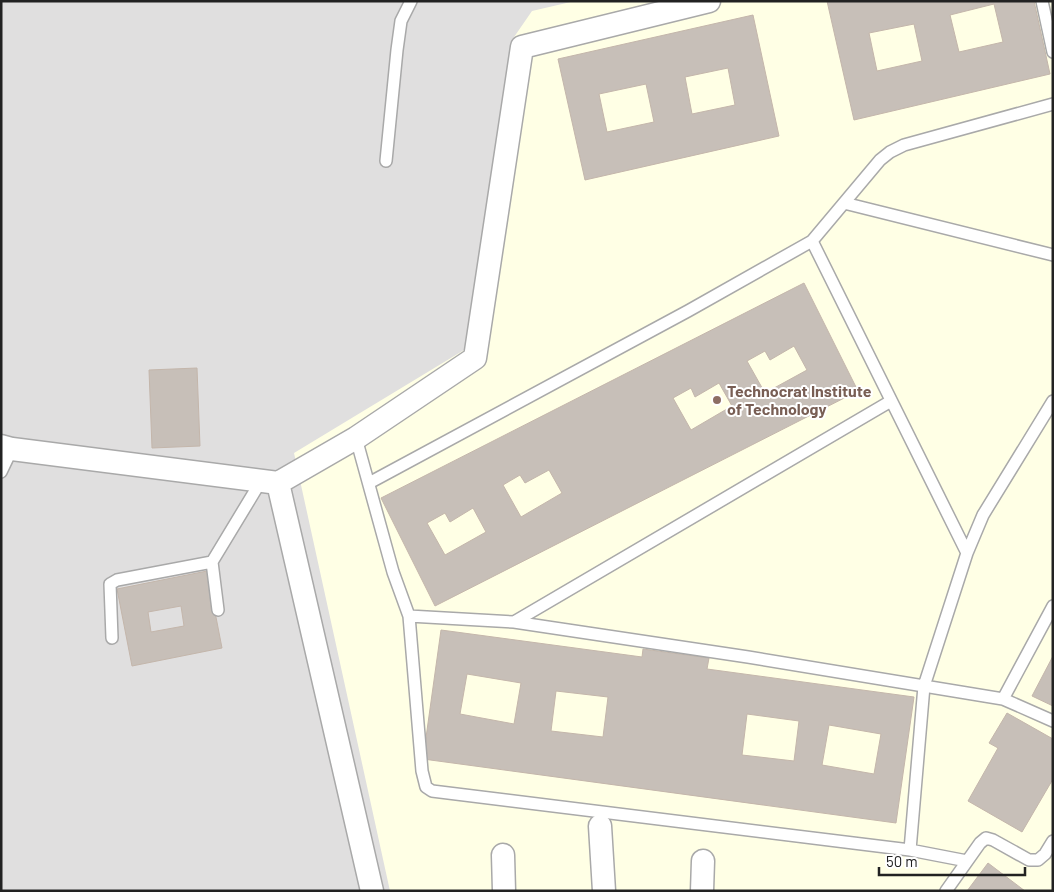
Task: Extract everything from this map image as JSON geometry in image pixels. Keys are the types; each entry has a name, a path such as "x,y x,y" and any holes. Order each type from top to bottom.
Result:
{"street":[{"path":"7,448 270,482 356,438 475,358 522,47 709,1"},
{"path":"270,482 372,891"},
{"path":"600,826 604,891"},
{"path":"504,855 504,891"},
{"path":"702,891 703,862"}],"lane":[{"path":"386,161 401,21 411,1"},
{"path":"1042,1 1053,52"},
{"path":"369,483 688,311 812,241 880,160 890,152 904,145 1053,104"},
{"path":"844,203 1053,255"},
{"path":"812,241 967,553"},
{"path":"514,622 891,401"},
{"path":"910,850 924,686 967,553 983,515 1053,401"},
{"path":"356,438 393,572 409,616 422,771 426,787 432,791 910,850 967,861"},
{"path":"1,472 7,448"},
{"path":"218,610 212,562 270,482"},
{"path":"112,638 110,588 113,581 212,562"},
{"path":"1003,699 1053,606"},
{"path":"409,616 514,622 748,657 1003,699 1053,721"},
{"path":"946,891 980,843 986,838 1029,860 1038,860 1045,854 1053,841"}],"shaded area":[{"name":"Technocrat Institute of Technology","path":"1,1 1053,1 1053,891 1,891"},
{"name":"Technocrat Institute of Technology","path":"575,1 1053,1 1053,891 390,891 294,453 469,347 512,40 532,11"}],"building":[{"path":"827,1 1034,1 1050,74 854,120","holes":["994,4 1003,42 959,52 950,15","914,24 922,61 877,71 869,33"]},
{"path":"753,15 779,136 585,180 558,59","holes":["728,68 735,105 692,114 685,77","646,84 654,122 607,132 599,94"]},
{"path":"804,283 858,391 435,606 381,498","holes":["794,346 807,370 765,393 747,361 765,351 770,360","719,383 732,406 691,430 673,398 691,388 695,397","549,470 562,493 521,517 503,485 520,475 525,483","473,508 486,532 445,555 427,523 445,513 450,522"]},
{"path":"197,368 200,446 152,448 149,370"},
{"path":"207,571 222,648 132,666 117,589","holes":["181,606 184,626 151,632 148,612"]},
{"path":"441,630 642,657 643,649 709,658 707,669 914,697 896,823 423,759","holes":["467,674 521,683 514,724 460,714","556,691 608,697 603,737 551,731","747,714 799,721 794,761 742,755","829,725 881,734 874,774 822,765"]},
{"path":"1053,656 1053,706 1032,696"},
{"path":"1007,713 1053,739 1053,779 1022,832 968,801 998,748 989,743"},
{"path":"988,863 1025,891 967,891"}],"place":[{"name":"Technocrat Institute of Technology","path":"717,400"}]}
